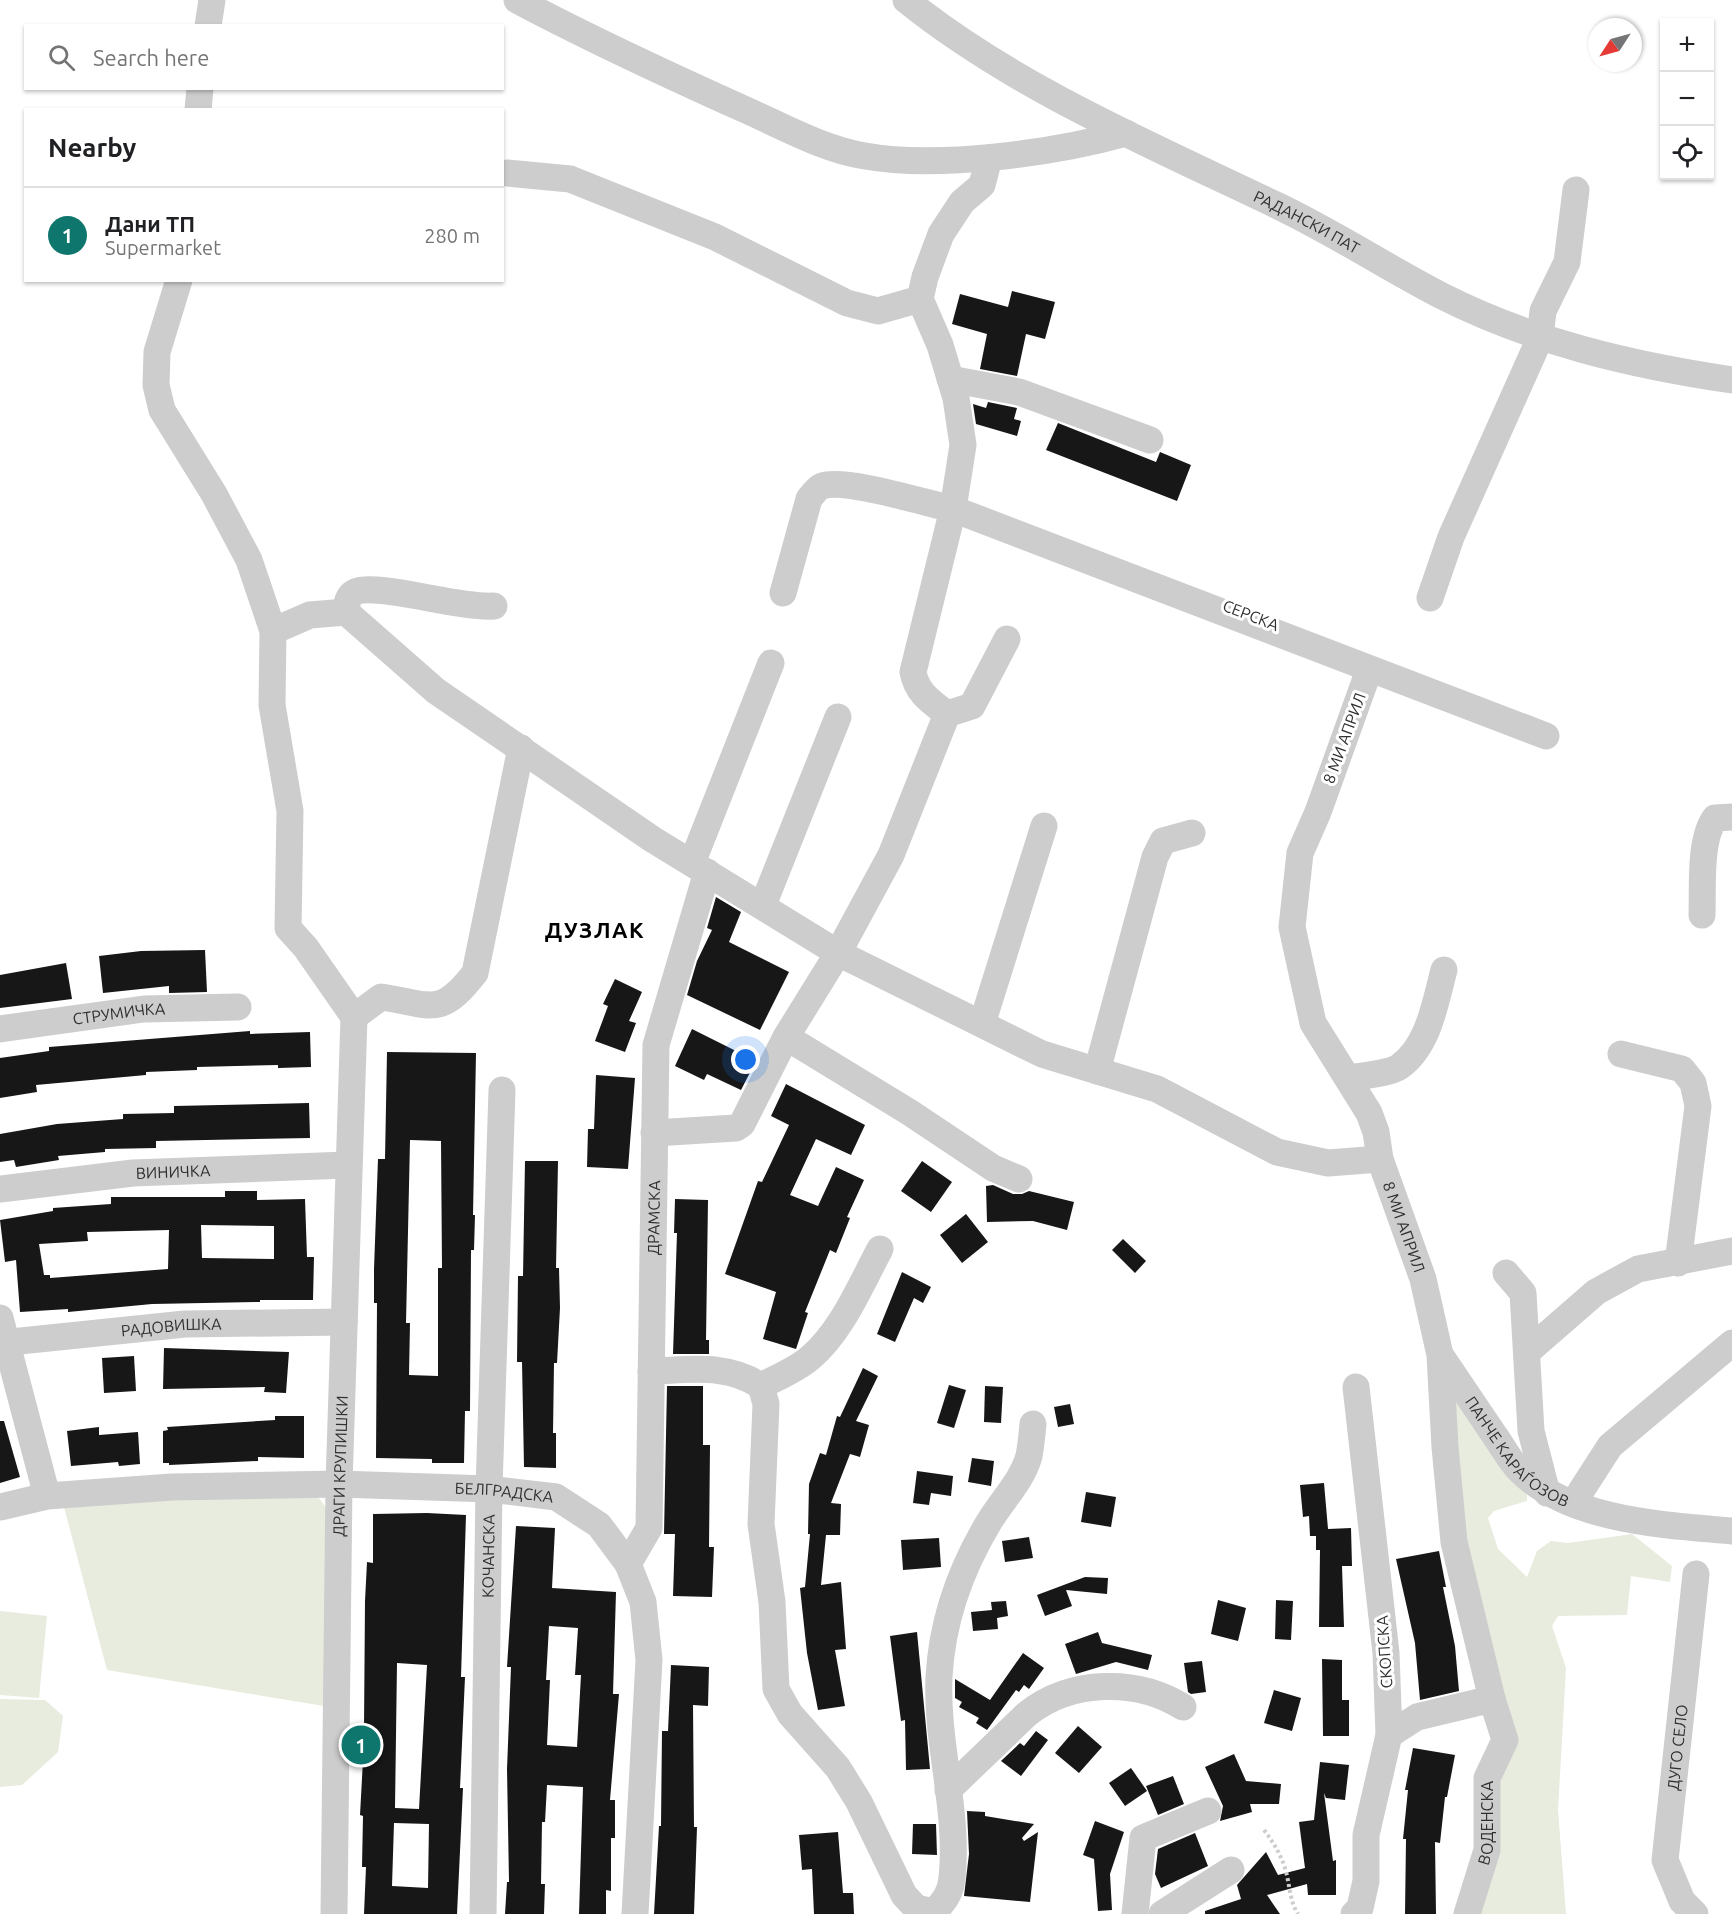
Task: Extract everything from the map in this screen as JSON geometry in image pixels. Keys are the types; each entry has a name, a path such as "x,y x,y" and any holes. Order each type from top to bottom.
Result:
{"street":[{"path":"208,24 212,0"},
{"path":"517,0 614,51 822,144 865,156 917,159 989,158 1104,139 1126,133"},
{"name":"РАДАНСКИ ПАТ","path":"906,0 943,29 1091,116 1281,207 1443,296 1540,338 1652,368 1732,380"},
{"path":"198,108 200,90"},
{"path":"946,714 923,695 916,686 913,672 952,509 963,445 957,398 921,299 925,277 941,234 962,202 982,184 989,158"},
{"path":"507,173 570,179 716,237 847,303 878,311 921,299"},
{"path":"1430,598 1451,537 1540,338 1543,310 1567,262 1576,190"},
{"path":"178,282 157,352 156,385 162,410 214,494 249,560 273,631 272,705 290,812 288,928 306,948 354,1017 381,997 425,1007 443,1005 460,993 475,973 521,748"},
{"path":"950,379 1019,392 1150,440"},
{"path":"783,592 809,499 819,486 833,483 952,509 1369,670"},
{"name":"СЕРСКА","path":"952,509 1122,563 1470,699 1540,728 1542,735 1369,670"},
{"path":"346,612 348,598 355,592 374,589 469,606 494,606"},
{"path":"273,631 310,615 346,612 436,691 652,839 838,953 1042,1054 1157,1089 1277,1152 1328,1163 1380,1159"},
{"path":"946,714 972,706 1007,639"},
{"name":"ДРАМСКА","path":"628,1564 649,1528 656,1045 699,868 771,663"},
{"name":"8 МИ АПРИЛ","path":"1369,670 1318,812 1299,853 1293,927 1312,1023 1349,1078 1369,1113 1376,1132 1380,1159 1423,1279 1440,1355 1445,1447 1454,1542 1492,1699"},
{"path":"654,1133 736,1128 742,1124 786,1037 838,953 891,855 946,714"},
{"path":"763,905 838,717"},
{"path":"1702,915 1706,839 1709,826 1715,818 1732,817"},
{"path":"982,1024 1044,826"},
{"path":"1097,1071 1155,857 1163,841 1192,833"},
{"path":"1349,1078 1398,1068 1409,1056 1428,1029 1444,970"},
{"name":"СТРУМИЧКА","path":"0,1029 144,1009 238,1007"},
{"name":"ДРАГИ КРУПИШКИ","path":"334,1914 339,1484 347,1165 354,1017"},
{"path":"786,1037 909,1112 993,1168 1019,1179"},
{"path":"1621,1054 1682,1069 1693,1083 1698,1106 1678,1263"},
{"name":"КОЧАНСКА","path":"483,1914 489,1488 502,1090"},
{"name":"ВИНИЧКА","path":"0,1189 133,1173 347,1165"},
{"path":"761,1386 799,1367 823,1345 842,1319 880,1250"},
{"path":"1527,1352 1596,1292 1638,1269 1732,1251"},
{"path":"1506,1273 1523,1293 1532,1431 1547,1492"},
{"name":"РАДОВИШКА","path":"3,1334 185,1324 344,1322"},
{"path":"3,1334 47,1496"},
{"path":"1577,1505 1581,1491 1610,1446 1732,1343"},
{"name":"ПАНЧЕ КАРАЃОЗОВ","path":"1440,1355 1518,1469 1547,1492 1577,1505 1618,1516 1660,1524 1732,1531"},
{"path":"651,1371 720,1369 745,1375 761,1386 766,1404 760,1524 772,1602 776,1689 790,1714 838,1768 859,1802 904,1895 916,1908 933,1912 945,1902 952,1879 948,1790 938,1693 944,1630 963,1569 989,1521 1021,1475 1029,1455 1033,1424"},
{"name":"СКОПСКА","path":"1354,1914 1360,1908 1366,1881 1366,1836 1389,1735 1386,1653 1356,1387"},
{"name":"БЕЛГРАДСКА","path":"0,1507 47,1496 172,1487 339,1484 489,1488 556,1497 599,1525 628,1564 643,1602 649,1660 635,1914"},
{"name":"ДУГО СЕЛО","path":"1695,1914 1682,1901 1665,1860 1696,1574"},
{"path":"948,1790 1027,1714 1039,1704 1065,1692 1107,1686 1144,1690 1164,1695 1183,1707"},
{"path":"1389,1735 1417,1717 1492,1699"},
{"name":"ВОДЕНСКА","path":"1467,1914 1487,1850 1487,1778 1505,1740 1492,1699"},
{"path":"1135,1914 1143,1838 1208,1810"},
{"path":"1162,1914 1231,1870"}],"path":[{"path":"1264,1830 1276,1846 1285,1868 1292,1904 1298,1914"}],"shaded area":[{"path":"1452,1398 1463,1404 1527,1489 1527,1501 1494,1511 1488,1518 1498,1549 1527,1577 1537,1551 1551,1541 1568,1543 1632,1534 1672,1566 1670,1582 1631,1576 1627,1615 1558,1616 1552,1626 1566,1668 1558,1810 1566,1914 1475,1914 1497,1776 1470,1573"},
{"path":"173,1495 318,1497 328,1510 324,1706 107,1670 64,1507"},
{"path":"0,1611 47,1616 39,1698 0,1695"},
{"path":"0,1699 45,1700 63,1716 58,1752 22,1785 0,1787"}],"building":[{"path":"1012,291 1055,302 1045,339 1026,334 1017,376 980,369 987,334 952,324 960,294 1008,307"},
{"path":"988,402 1017,408 1014,419 1021,421 1017,436 976,424 973,404 986,408"},
{"path":"1058,423 1156,462 1160,452 1191,465 1177,501 1046,450"},
{"path":"716,897 741,912 729,942 789,972 760,1030 687,995 697,961 712,930 707,928"},
{"path":"205,950 207,992 169,993 169,986 103,993 99,956 141,951"},
{"path":"66,963 72,999 0,1008 0,975"},
{"path":"615,979 642,992 629,1021 636,1023 625,1052 595,1041 608,1006 603,1004"},
{"path":"692,1029 756,1061 741,1090 707,1074 704,1080 675,1066"},
{"path":"250,1031 250,1034 310,1032 311,1067 278,1068 278,1065 197,1067 197,1070 146,1072 146,1075 36,1085 37,1092 0,1098 0,1058 49,1051 49,1047"},
{"path":"387,1052 476,1053 470,1411 465,1411 464,1463 432,1463 432,1459 376,1458 377,1303 374,1303 374,1269 378,1159 385,1159","holes":["410,1140 441,1141 442,1268 438,1268 438,1376 409,1375 410,1323 406,1323"]},
{"path":"596,1075 635,1078 628,1169 587,1167 588,1129 594,1129"},
{"path":"786,1084 865,1125 851,1155 816,1139 790,1195 818,1206 836,1167 864,1180 847,1217 850,1218 836,1253 830,1250 805,1312 808,1313 796,1349 763,1339 776,1292 725,1274 758,1181 762,1182 789,1125 771,1116"},
{"path":"309,1103 310,1138 156,1141 156,1148 105,1149 105,1152 58,1156 59,1160 16,1167 14,1160 0,1162 0,1134 57,1124 123,1119 123,1114 174,1113 174,1106"},
{"path":"525,1161 558,1161 556,1268 559,1268 560,1308 557,1363 554,1363 553,1433 556,1433 556,1468 524,1467 522,1362 517,1362 518,1276 523,1276"},
{"path":"922,1161 952,1182 931,1212 901,1191"},
{"path":"993,1185 1013,1194 1029,1191 1074,1202 1067,1230 1033,1221 987,1222 986,1186"},
{"path":"225,1191 257,1191 257,1200 305,1199 307,1257 314,1257 313,1300 152,1304 68,1312 68,1309 20,1312 16,1260 5,1262 0,1220 53,1211 53,1208 111,1204 111,1197 225,1197","holes":["201,1225 274,1226 274,1259 202,1258","169,1230 168,1269 50,1278 50,1275 44,1275 39,1244 88,1241 87,1232"]},
{"path":"675,1199 708,1200 706,1340 709,1340 709,1354 673,1354 677,1233 674,1233"},
{"path":"966,1214 988,1242 962,1263 940,1235"},
{"path":"1123,1239 1146,1261 1135,1273 1112,1250"},
{"path":"902,1272 931,1287 923,1303 914,1298 895,1342 877,1334"},
{"path":"164,1348 289,1352 286,1393 264,1392 265,1387 163,1389"},
{"path":"134,1356 136,1391 104,1393 102,1358"},
{"path":"863,1368 878,1376 856,1421 869,1425 860,1457 850,1454 831,1503 841,1504 840,1535 826,1535 821,1585 841,1582 846,1649 835,1650 845,1706 818,1710 807,1653 800,1588 805,1587 810,1534 808,1534 809,1484 820,1453 826,1455 837,1416 840,1417"},
{"path":"949,1385 966,1390 954,1428 937,1423"},
{"path":"667,1386 703,1386 703,1445 710,1445 709,1547 714,1547 712,1597 673,1596 675,1534 664,1534"},
{"path":"985,1386 1003,1387 1001,1423 984,1422"},
{"path":"1070,1404 1074,1424 1058,1427 1054,1407"},
{"path":"275,1416 304,1416 304,1458 258,1457 258,1461 169,1465 169,1463 163,1463 163,1431 168,1430 167,1427 275,1420"},
{"path":"0,1421 4,1421 20,1477 0,1483"},
{"path":"99,1427 99,1435 138,1432 140,1464 119,1466 118,1462 71,1466 67,1431"},
{"path":"972,1458 994,1461 991,1486 968,1482"},
{"path":"917,1471 953,1476 951,1496 931,1493 929,1505 913,1503"},
{"path":"1324,1483 1328,1529 1351,1528 1352,1566 1342,1566 1344,1627 1319,1627 1320,1550 1316,1550 1316,1536 1310,1536 1309,1516 1303,1517 1300,1485"},
{"path":"1086,1492 1116,1497 1111,1527 1081,1522"},
{"path":"373,1514 466,1515 461,1677 465,1677 460,1788 463,1788 457,1914 364,1914 366,1867 362,1867 363,1816 360,1815 363,1760 357,1760 356,1728 364,1728 365,1601 367,1562 373,1563","holes":["397,1663 427,1665 419,1809 395,1808","394,1823 429,1824 428,1888 392,1886"]},
{"path":"516,1526 555,1528 552,1588 616,1592 613,1694 619,1694 610,1800 615,1800 615,1838 611,1838 611,1891 606,1890 606,1914 579,1914 583,1787 547,1785 545,1822 542,1822 541,1884 545,1884 544,1914 505,1914 507,1882 509,1882 507,1769 511,1667 507,1667","holes":["549,1626 578,1628 575,1675 581,1675 577,1747 547,1745 550,1680 546,1680"]},
{"path":"1029,1537 1033,1558 1005,1562 1002,1541"},
{"path":"939,1538 941,1567 903,1570 901,1540"},
{"path":"1439,1551 1446,1587 1443,1587 1455,1646 1459,1691 1420,1700 1415,1643 1396,1559"},
{"path":"1085,1577 1108,1578 1107,1594 1066,1590 1072,1606 1045,1616 1037,1595"},
{"path":"1218,1600 1246,1608 1238,1641 1211,1634"},
{"path":"1276,1600 1293,1601 1291,1640 1275,1639"},
{"path":"1006,1601 1008,1616 997,1618 998,1629 973,1631 971,1612 992,1610 991,1602"},
{"path":"917,1632 930,1769 906,1770 905,1720 901,1721 890,1636"},
{"path":"1098,1632 1102,1643 1152,1655 1148,1670 1116,1662 1076,1674 1065,1644"},
{"path":"1023,1653 1044,1668 1029,1689 1024,1685 1019,1692 1016,1690 987,1730 976,1723 979,1718 959,1707 962,1702 955,1698 955,1679 990,1700"},
{"path":"1322,1659 1342,1660 1342,1700 1349,1700 1349,1736 1323,1736"},
{"path":"1202,1661 1206,1692 1191,1694 1188,1692 1184,1663"},
{"path":"671,1665 709,1667 708,1706 693,1705 694,1827 697,1827 694,1914 654,1914 659,1826 661,1826 662,1731 668,1731"},
{"path":"1274,1690 1301,1698 1292,1731 1264,1723"},
{"path":"1078,1726 1102,1747 1079,1773 1055,1753"},
{"path":"1036,1731 1048,1740 1021,1776 1001,1761 1020,1743 1024,1746"},
{"path":"1413,1748 1455,1755 1447,1797 1445,1797 1440,1843 1435,1842 1436,1914 1405,1914 1406,1839 1403,1839 1408,1790 1405,1790"},
{"path":"1234,1754 1246,1781 1281,1784 1279,1804 1250,1804 1252,1812 1220,1821 1223,1806 1205,1767"},
{"path":"1320,1762 1349,1765 1345,1800 1326,1798 1324,1793 1333,1861 1336,1860 1336,1895 1308,1895 1307,1884 1267,1895 1280,1914 1205,1914 1205,1911 1241,1899 1237,1885 1266,1852 1278,1875 1305,1868 1299,1822 1314,1820"},
{"path":"1131,1768 1147,1791 1125,1806 1109,1783"},
{"path":"1173,1776 1184,1804 1158,1815 1146,1786"},
{"path":"967,1811 985,1812 985,1816 1034,1824 1022,1838 1024,1841 1038,1832 1030,1902 964,1896 969,1854"},
{"path":"1095,1821 1124,1832 1110,1874 1112,1910 1098,1911 1094,1859 1083,1855"},
{"path":"913,1824 936,1824 937,1855 912,1854"},
{"path":"838,1832 843,1893 853,1893 854,1914 814,1914 812,1869 802,1870 799,1835"},
{"path":"1195,1833 1208,1866 1161,1888 1155,1874 1158,1849"}],"place":[{"name":"Дани ТП","path":"361,1745"}],"district":[{"name":"ДУЗЛАК","path":"595,930"}]}
